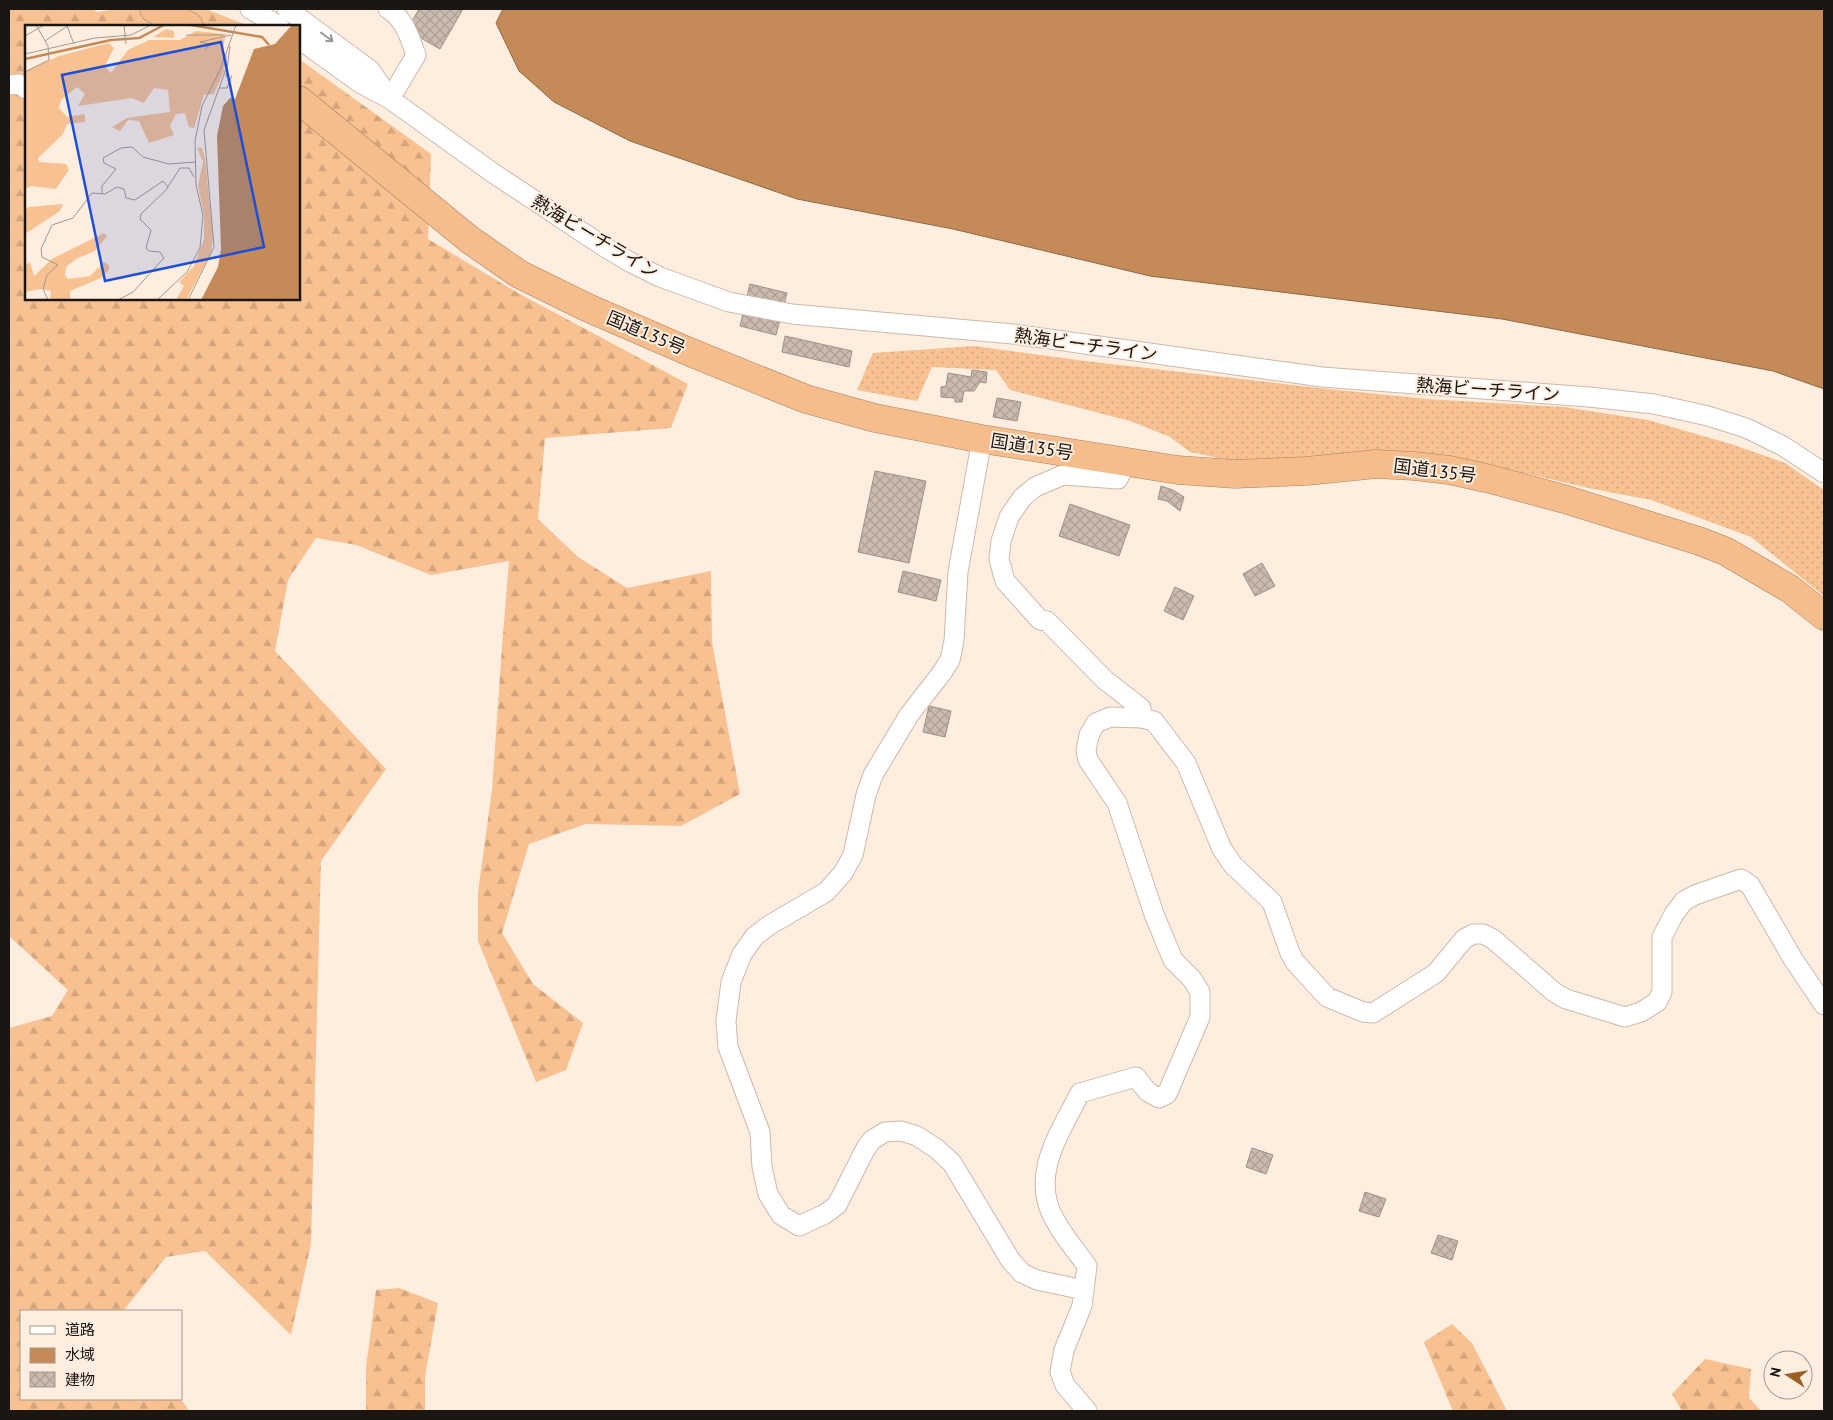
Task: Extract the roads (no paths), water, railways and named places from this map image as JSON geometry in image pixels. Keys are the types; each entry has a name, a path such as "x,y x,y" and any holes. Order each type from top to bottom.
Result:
{"highway":[{"path":"154,9 187,25"},
{"name":"国道135号","path":"300,101 470,240 519,274 552,291 692,354 806,399 875,418 982,439 1178,470 1235,474 1307,471 1376,464 1449,470 1564,499 1699,541 1725,551 1790,589 1824,616"}],"street":[{"path":"250,9 277,25"},
{"name":"熱海ビーチライン","path":"287,9 370,70 390,99"},
{"path":"388,9 394,12 407,30 416,55 390,99"},
{"name":"熱海ビーチライン","path":"300,40 360,83 390,99 507,182 610,250 660,276 729,302 792,314 1013,334 1322,377 1589,397 1654,404 1708,416 1746,428 1783,446 1824,473"},
{"path":"9,85 19,84 25,88"},
{"path":"982,439 958,572 954,641 950,660 909,715 873,775 866,795 852,855 843,873 826,892 768,926 755,936 742,954 731,982 726,1021 728,1047 760,1132 762,1167 768,1194 781,1215 799,1226 825,1214 837,1205 872,1140 885,1132 901,1131 917,1136 937,1149 952,1163 1011,1261 1022,1273 1037,1280 1084,1290"},
{"path":"1126,462 1118,478 1063,475 1035,487 1022,498 1010,517 1001,541 999,558 1005,582 1040,620 1047,622 1105,680 1142,708 1142,718"},
{"path":"1087,1411 1065,1384 1060,1372 1064,1350 1082,1306 1087,1266 1055,1221 1049,1207 1044,1181 1050,1152 1080,1093 1136,1077 1148,1092 1159,1098 1167,1094 1200,1017 1200,992 1192,978 1173,960 1154,914 1117,803 1088,760 1086,750 1089,735 1096,723 1110,717 1142,718 1154,721 1186,763 1222,849 1233,865 1272,902 1295,962 1328,997 1364,1012 1372,1013 1436,973 1464,939 1473,934 1484,934 1493,938 1545,985 1566,999 1625,1017 1641,1012 1657,1002 1662,992 1662,937 1674,914 1684,901 1694,895 1741,879 1750,885 1793,959 1824,1004"}],"water":[{"path":"503,9 1824,9 1824,389 1773,371 1502,319 1150,276 953,229 797,199 630,141 554,102 519,71 496,23"}]}
